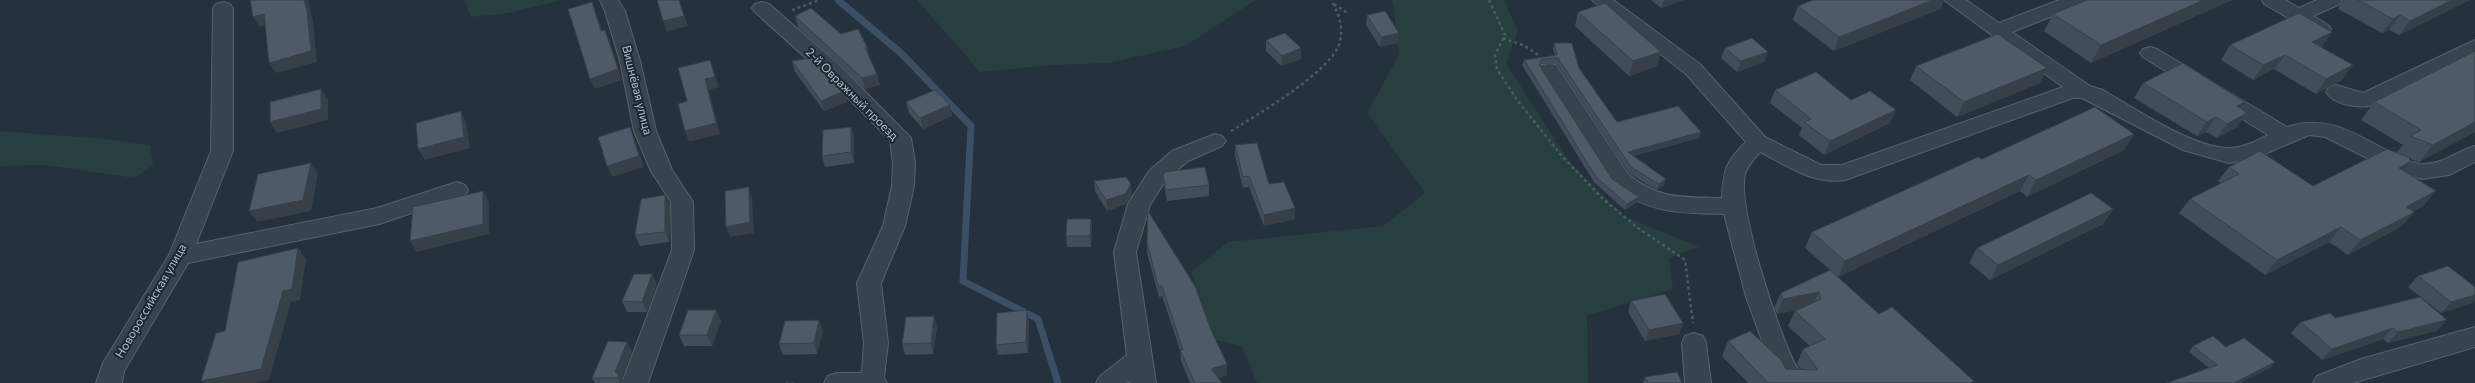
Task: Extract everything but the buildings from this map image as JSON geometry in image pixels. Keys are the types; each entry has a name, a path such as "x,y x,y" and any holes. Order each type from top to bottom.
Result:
{"street":[{"name":"Вишнёвая улица","path":"609,0 615,11 630,61 645,131 662,171 682,202 683,250 634,383"},
{"path":"1601,0 1694,69 1758,142 1817,172 1832,174 1845,172 2071,91 2083,91 2096,95 2188,145 2205,151 2243,155 2302,130 2316,128 2330,130 2378,156 2420,170 2436,171 2475,153"},
{"path":"1953,0 2083,91"},
{"path":"1998,31 2076,0"},
{"path":"2271,0 2321,29"},
{"path":"2298,16 2333,0"},
{"name":"Новороссийская улица","path":"109,383 112,370 180,256 222,151 223,8"},
{"name":"2-й Овражный проезд","path":"766,13 834,72 900,138 904,163 903,186 894,226 869,283 876,343 872,383"},
{"path":"2336,92 2356,100 2366,100 2475,46"},
{"path":"2150,53 2286,136"},
{"path":"1549,70 1620,179 1637,193 1658,203 1732,206"},
{"path":"1143,383 1141,358 1125,252 1139,204 1157,176 1180,156 1215,140"},
{"path":"1758,142 1740,160 1734,175 1732,206 1758,297 1785,371 1797,383"},
{"path":"180,256 379,216 457,190"},
{"path":"2326,383 2361,369 2475,336"},
{"path":"1694,343 1698,383"},
{"path":"1109,383 1141,358"},
{"path":"837,383 872,383"}],"path":[{"path":"766,13 820,0"},
{"path":"1215,140 1249,120 1289,92 1336,51 1342,24 1331,0"},
{"path":"1334,4 1347,13"},
{"path":"1503,38 1525,46 1538,54 1549,70"}],"green space":[{"path":"464,0 562,0 508,13 471,17"},
{"path":"917,0 1256,0 1185,46 1108,63 1054,65 980,72"},
{"path":"1390,0 1504,0 1518,31 1506,63 1568,160 1624,216 1699,247 1669,258 1673,289 1587,316 1588,383 1257,383 1242,346 1206,338 1210,337 1191,272 1228,242 1383,226 1425,193 1367,113 1399,55 1393,2"},
{"path":"0,131 106,139 150,145 153,165 135,178 45,165 0,166"}],"waterway":[{"path":"838,0 902,54 971,126 963,281 1038,319 1058,383"}]}
